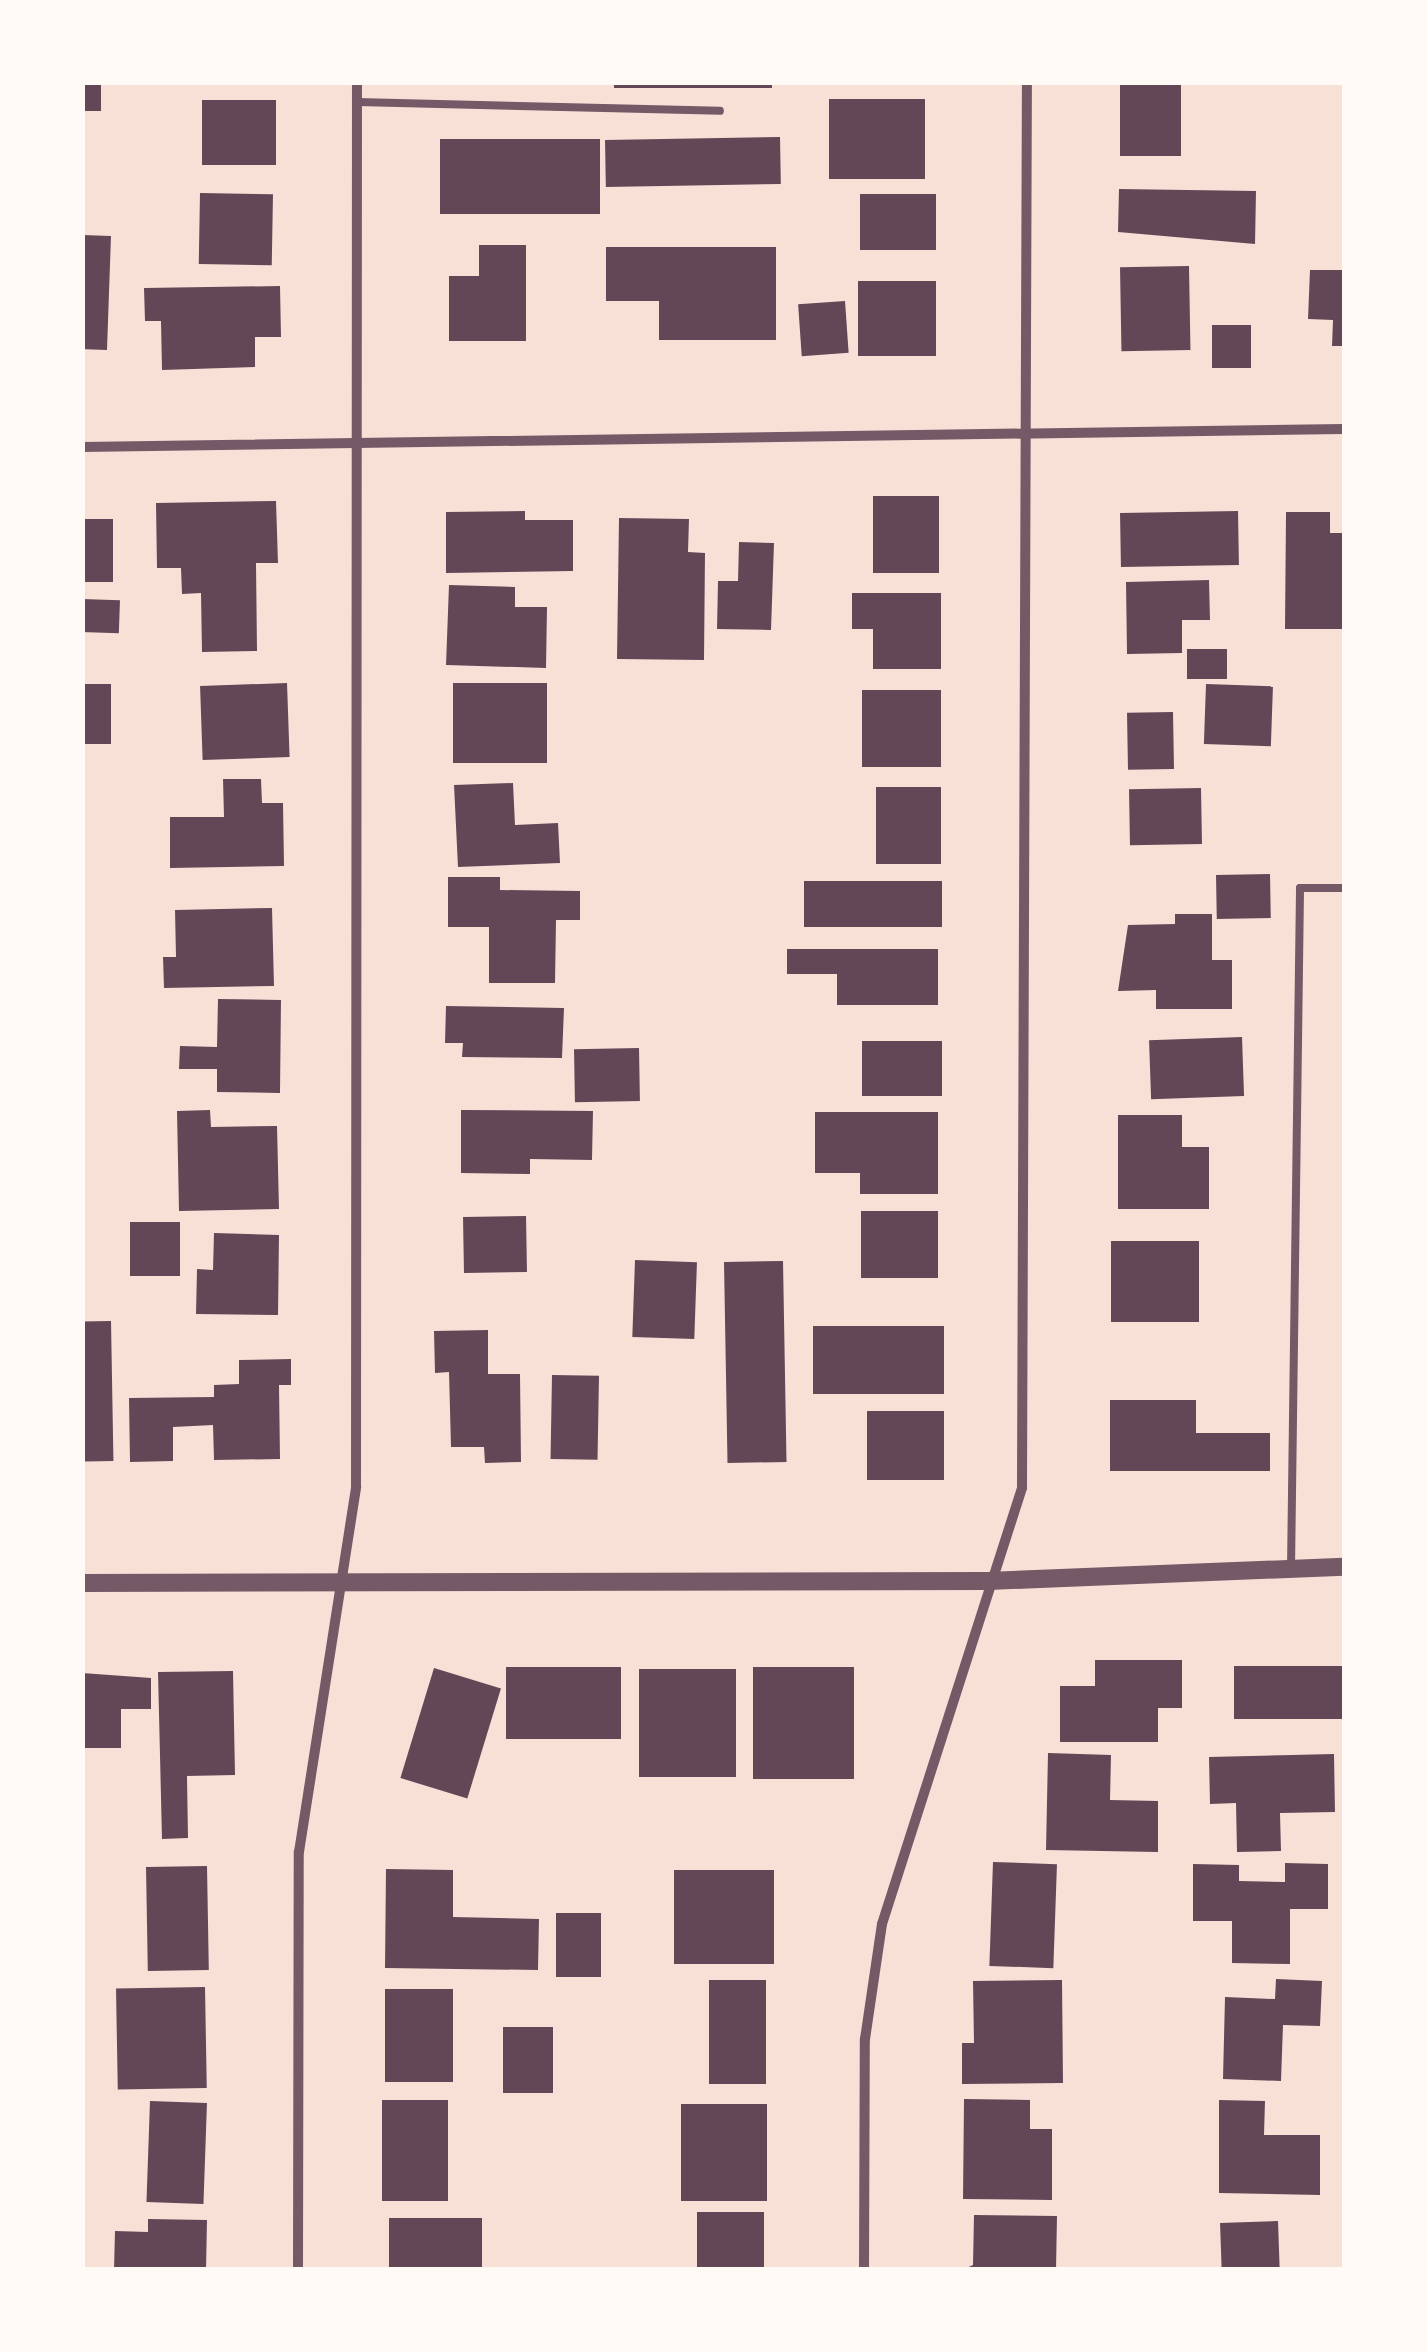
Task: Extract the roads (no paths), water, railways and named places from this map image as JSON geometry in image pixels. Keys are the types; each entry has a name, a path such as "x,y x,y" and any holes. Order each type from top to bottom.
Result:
{"street":[{"path":"298,2270 299,1852 336,1583 356,1486 358,82"},
{"path":"864,2270 864,2039 882,1924 988,1581 1022,1488 1030,429 1027,82"},
{"path":"82,447 1030,429 1344,429"},
{"path":"82,1582 988,1581 1344,1567"}],"lane":[{"path":"358,102 720,112"},
{"path":"1290,1570 1300,888 1344,888"}]}
